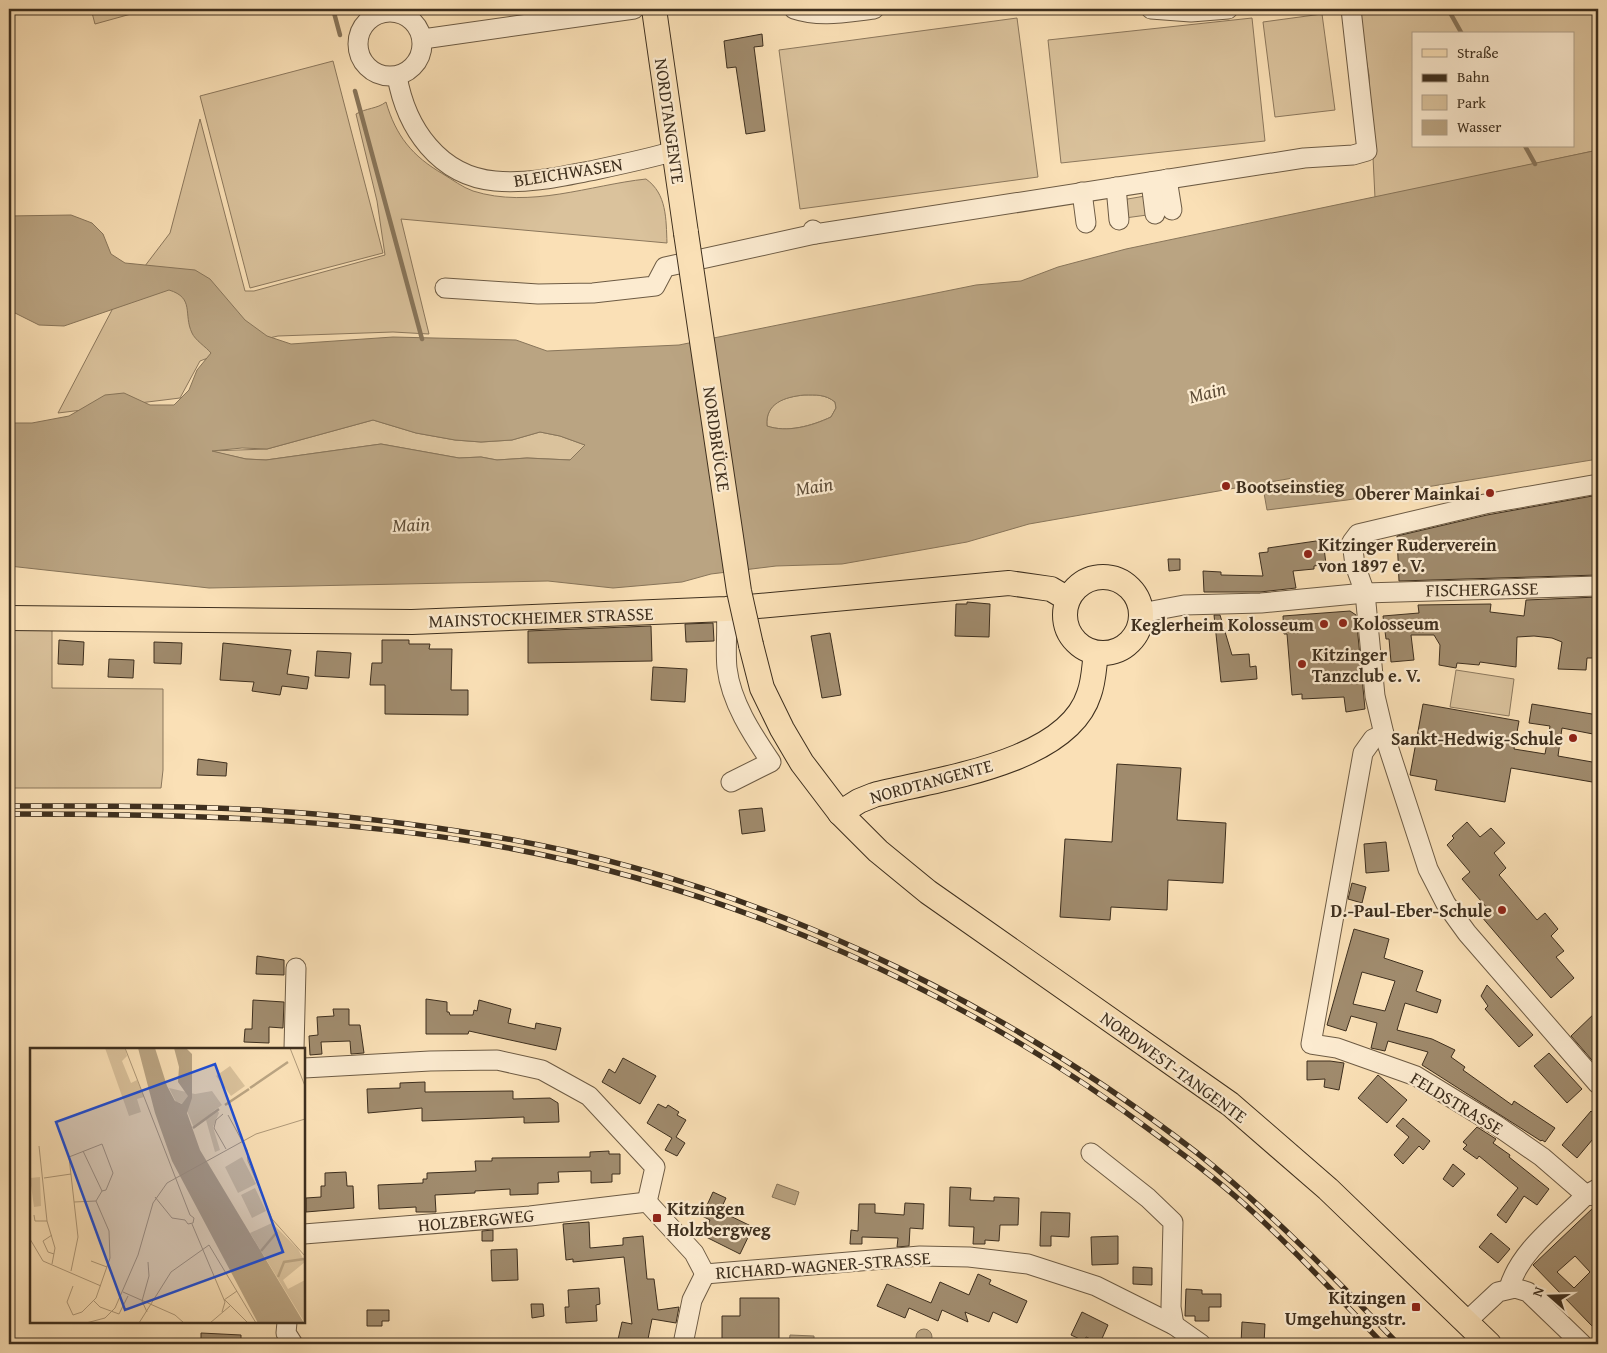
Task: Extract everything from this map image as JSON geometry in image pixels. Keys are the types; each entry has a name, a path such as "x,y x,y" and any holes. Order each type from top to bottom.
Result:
{"main road":[{"name":"NORDTANGENTE","path":"656,18 686,233"},
{"name":"NORDBRÜCKE","path":"686,233 739,591 750,645 762,688 782,730 802,763 840,813"},
{"path":"1096,578 1112,578 1120,581 1134,593 1141,613 1139,628 1128,644 1112,652 1096,653 1081,646 1070,634 1065,618 1068,599 1073,592 1087,580 1096,578"},
{"name":"MAINSTOCKHEIMER STRASSE","path":"9,618 390,623 726,609 1009,583 1051,589 1068,599"},
{"name":"NORDTANGENTE","path":"840,813 859,801 874,795 987,768 1043,747 1070,724 1080,711 1089,695 1096,653"},
{"name":"NORDWEST-TANGENTE","path":"840,813 901,872 1230,1104 1328,1189 1489,1344"}],"street":[{"path":"422,39 597,11 634,9"},
{"path":"794,9 826,15 874,9"},
{"path":"1151,9 1191,12 1228,9"},
{"path":"445,288 538,294 593,293 655,286 665,266 814,232 1304,158 1353,155 1367,151 1351,9"},
{"path":"378,11 396,12 405,15 419,28 422,39 420,58 415,66 397,76 384,76 374,72 361,57 358,48 362,29 378,11"},
{"name":"BLEICHWASEN","path":"397,76 404,108 411,124 424,142 446,163 478,178 517,182 554,178 675,151"},
{"path":"1159,181 1163,212"},
{"path":"1110,188 1113,220"},
{"path":"1082,192 1086,223"},
{"path":"1598,484 1485,504 1355,536 1352,542 1356,565 1365,593 1375,696 1384,734 1419,846 1446,904 1467,933 1598,1084"},
{"name":"FISCHERGASSE","path":"1365,593 1598,586"},
{"path":"1141,613 1184,605 1261,604 1365,593"},
{"path":"726,609 727,668 734,694 746,722 771,762 731,782"},
{"name":"FELDSTRASSE","path":"1384,734 1372,739 1363,753 1311,1044 1354,1053 1416,1076 1496,1125 1594,1193"},
{"path":"294,1048 296,968"},
{"path":"305,1068 430,1061 497,1060 542,1070 589,1096 654,1167 647,1202"},
{"path":"1091,1152 1148,1198 1173,1222 1171,1307 1174,1325"},
{"path":"1509,1288 1513,1273 1521,1260 1594,1193"},
{"name":"HOLZBERGWEG","path":"305,1234 530,1216 647,1202"},
{"name":"RICHARD-WAGNER-STRASSE","path":"647,1202 694,1253 705,1274 920,1256 969,1257 1028,1264 1096,1286 1174,1325 1201,1344"},
{"path":"683,1344 692,1300 705,1274"},
{"path":"1467,1321 1498,1292 1509,1288 1528,1292 1582,1344"},
{"path":"287,1323 286,1333 293,1344"}],"green space":[{"path":"91,9 149,9 95,24"},
{"path":"1357,9 1598,9 1598,150 1375,198 1369,75"},
{"path":"1322,14 1335,110 1275,117 1263,22"},
{"path":"1017,18 1038,177 800,209 779,50"},
{"path":"1252,18 1265,141 1061,163 1048,40"},
{"path":"333,61 383,253 250,288 200,96"},
{"path":"386,102 400,135 414,152 432,167 473,191 516,198 538,197 646,179 653,185 662,200 667,243 401,219 429,334 393,332 278,336 247,343 200,361 180,398 58,413 113,308 170,233 200,119 245,291 254,291 385,255 377,201 356,114"},
{"path":"1145,196 1147,215 1125,218 1122,200"},
{"path":"804,395 824,396 835,402 836,408 831,417 799,428 783,429 767,426 769,411 773,406 783,399"},
{"path":"373,420 416,433 455,440 481,442 512,440 540,432 560,436 585,445 570,460 459,458 381,444 266,460 246,459 210,451 267,449"},
{"path":"52,627 52,688 163,689 163,770 161,788 9,788 9,628"},
{"path":"1456,670 1514,679 1509,716 1450,707"}],"water":[{"name":"Main","path":"1598,150 1598,459 1347,500 1267,510 1264,493 1296,487 1298,482 1293,478 1029,524 967,542 842,564 776,566 711,574 682,582 613,588 548,581 209,588 9,566 9,423 32,423 69,416 105,395 124,393 150,405 174,405 189,390 197,370 211,353 192,333 189,326 187,307 182,297 169,290 64,326 39,325 9,310 9,216 71,215 92,223 103,234 111,254 125,263 195,270 210,279 245,320 267,336 291,344 393,337 516,340 547,351 679,345 976,285 1021,281 1058,267 1126,249","holes":["804,395 824,396 835,402 836,408 831,417 799,428 783,429 767,426 767,418 773,407 790,397","373,420 416,433 455,440 481,442 512,440 540,432 560,436 585,445 570,460 459,458 381,444 266,460 246,459 212,451 242,448 267,449"]},
{"path":"777,1184 799,1192 795,1205 772,1197"},
{"path":"921,1329 927,1329 932,1334 930,1343 921,1345 916,1340 916,1334"},
{"path":"790,1335 814,1336 814,1344 789,1344"}],"building":[{"path":"762,34 763,46 754,47 765,131 746,134 736,67 727,68 724,41"},
{"path":"1598,495 1598,526 1593,527 1598,553 1598,575 1399,581 1397,536 1487,515"},
{"path":"1323,540 1326,564 1314,566 1314,569 1293,571 1296,588 1260,592 1204,592 1203,571 1221,572 1221,575 1263,576 1259,553 1268,552 1268,548"},
{"path":"1168,559 1180,559 1180,570 1169,571"},
{"path":"1598,597 1598,658 1587,658 1586,670 1558,669 1562,642 1552,638 1534,636 1517,637 1516,667 1480,662 1479,665 1457,663 1456,668 1439,665 1440,645 1434,635 1411,635 1414,660 1391,662 1389,639 1386,639 1383,616 1419,613 1418,605 1491,604 1490,612 1524,616 1526,600"},
{"path":"967,602 990,604 989,637 955,636 956,604 967,604"},
{"path":"1350,611 1356,615 1365,709 1346,712 1344,697 1302,699 1302,694 1292,695 1287,634 1284,634 1283,616"},
{"path":"1214,615 1220,615 1232,655 1249,654 1250,667 1256,666 1257,679 1221,682"},
{"path":"713,623 714,641 686,642 685,624"},
{"path":"651,626 652,661 528,663 528,631"},
{"path":"830,633 841,695 822,698 811,636"},
{"path":"59,640 84,642 83,665 58,664"},
{"path":"382,640 409,640 409,644 430,644 429,649 452,649 451,690 468,690 468,715 385,714 385,685 370,685 372,663 382,663"},
{"path":"154,642 182,643 181,664 154,663"},
{"path":"223,643 291,650 287,674 309,677 307,689 282,686 280,695 252,691 254,682 220,680"},
{"path":"317,651 351,653 349,678 315,676"},
{"path":"109,659 134,660 133,678 108,677"},
{"path":"653,667 687,669 685,702 651,700"},
{"path":"1423,704 1519,721 1514,749 1545,754 1550,726 1529,723 1532,704 1598,715 1598,735 1562,728 1558,756 1598,763 1598,783 1511,768 1505,802 1435,790 1437,780 1410,775"},
{"path":"198,759 227,763 226,776 197,775"},
{"path":"1117,764 1181,768 1177,820 1226,823 1223,883 1168,880 1167,910 1111,907 1110,920 1060,917 1065,839 1112,842"},
{"path":"762,808 765,831 742,834 739,810"},
{"name":"D.-Paul-Eber-Schule","path":"1467,822 1480,837 1491,828 1505,843 1494,853 1506,868 1499,875 1537,920 1545,913 1558,929 1551,936 1564,951 1556,957 1574,978 1551,998 1481,916 1488,909 1462,879 1470,872 1447,845 1454,838 1452,836"},
{"path":"1386,842 1389,871 1366,873 1364,844"},
{"path":"1352,883 1366,887 1362,903 1348,899"},
{"path":"1354,929 1389,939 1384,958 1423,971 1416,991 1441,1000 1437,1013 1405,1003 1397,1030 1432,1039 1455,1050 1451,1057 1465,1067 1463,1070 1512,1105 1514,1101 1555,1128 1545,1142 1541,1141 1422,1065 1428,1052 1388,1041 1385,1051 1371,1048 1377,1023 1351,1016 1346,1031 1327,1025","holes":["1362,972 1395,981 1385,1011 1353,1004"]},
{"path":"257,956 284,960 284,975 256,974"},
{"path":"1487,985 1533,1035 1519,1047 1485,1009 1488,1006 1481,996"},
{"path":"426,999 447,1002 447,1012 450,1015 473,1015 474,1010 477,1011 479,1000 511,1009 508,1023 535,1029 536,1023 561,1028 556,1050 469,1031 468,1034 426,1034"},
{"path":"253,1000 284,1002 283,1028 269,1027 269,1043 244,1042 245,1029 252,1029"},
{"path":"333,1009 349,1009 349,1025 360,1025 364,1053 351,1054 350,1041 321,1042 322,1054 310,1055 309,1036 318,1035 317,1017 334,1016"},
{"path":"1598,1010 1598,1067 1571,1036"},
{"path":"1549,1053 1582,1089 1567,1103 1534,1066"},
{"path":"623,1058 656,1076 640,1104 602,1082 609,1069 615,1073"},
{"path":"1307,1061 1344,1063 1339,1090 1324,1087 1325,1079 1307,1080"},
{"path":"1378,1075 1407,1100 1387,1123 1358,1098"},
{"path":"425,1082 425,1092 513,1091 513,1099 550,1098 558,1103 559,1122 524,1123 524,1117 422,1121 422,1108 368,1113 367,1089 400,1088 400,1083"},
{"path":"658,1104 666,1108 668,1105 679,1112 677,1115 686,1120 676,1137 685,1143 677,1156 665,1150 672,1138 647,1123"},
{"path":"1591,1111 1598,1117 1598,1133 1577,1158 1562,1145"},
{"path":"1403,1118 1430,1141 1423,1150 1419,1146 1403,1164 1394,1155 1409,1137 1396,1126"},
{"path":"1477,1127 1496,1139 1493,1143 1510,1155 1509,1157 1549,1189 1537,1205 1524,1196 1506,1223 1497,1215 1518,1188 1479,1156 1477,1159 1463,1149 1467,1145 1463,1142"},
{"path":"609,1151 609,1154 620,1154 620,1174 612,1174 612,1182 591,1183 591,1171 558,1172 559,1182 538,1183 538,1194 510,1195 510,1189 475,1191 475,1193 435,1195 436,1212 416,1212 416,1207 379,1209 378,1185 423,1183 423,1179 427,1179 427,1173 476,1171 475,1161 492,1161 492,1158 590,1157 590,1152"},
{"path":"1453,1164 1465,1174 1453,1187 1443,1179"},
{"path":"346,1172 347,1186 353,1186 354,1208 306,1212 306,1198 321,1197 321,1186 325,1186 325,1173"},
{"path":"950,1187 971,1188 970,1200 994,1201 994,1197 1019,1198 1018,1225 1000,1225 999,1241 985,1240 985,1244 973,1244 974,1227 949,1226"},
{"path":"713,1192 726,1198 720,1211 753,1227 740,1254 702,1235 710,1220 702,1216"},
{"path":"905,1203 924,1204 923,1229 910,1228 909,1246 897,1247 898,1238 862,1237 862,1244 850,1244 851,1230 858,1231 859,1204 875,1204 875,1213 904,1215"},
{"path":"1594,1207 1598,1207 1598,1320 1592,1326 1533,1265","holes":["1575,1256 1590,1272 1574,1288 1557,1272"]},
{"path":"1041,1212 1070,1213 1069,1237 1051,1236 1051,1246 1040,1246"},
{"path":"589,1222 590,1248 623,1245 623,1238 643,1236 647,1279 654,1279 658,1310 679,1307 676,1323 652,1319 647,1344 617,1344 622,1322 632,1324 624,1257 573,1262 573,1259 566,1260 563,1224"},
{"path":"493,1230 493,1241 482,1241 482,1231"},
{"path":"1491,1233 1510,1249 1498,1263 1479,1247"},
{"path":"1118,1236 1118,1264 1092,1265 1091,1237"},
{"path":"517,1249 518,1280 492,1281 491,1250"},
{"path":"1133,1267 1152,1268 1152,1285 1133,1284"},
{"path":"978,1274 991,1280 989,1284 1027,1301 1017,1323 993,1312 989,1322 965,1312 968,1322 942,1310 938,1321 909,1308 905,1318 877,1306 887,1284 931,1303 940,1282 969,1295"},
{"path":"599,1288 600,1304 596,1305 597,1321 566,1323 565,1307 569,1307 568,1290"},
{"path":"1186,1289 1202,1290 1202,1294 1221,1294 1221,1307 1209,1307 1209,1321 1195,1321 1195,1316 1185,1316"},
{"path":"740,1298 779,1298 779,1344 722,1344 722,1316 740,1316"},
{"path":"531,1304 543,1304 544,1316 532,1318"},
{"path":"367,1310 389,1310 389,1321 382,1321 382,1326 367,1326"},
{"path":"1082,1312 1108,1325 1100,1343 1086,1337 1084,1341 1071,1335"},
{"path":"1242,1322 1265,1324 1264,1344 1241,1344"},
{"path":"201,1333 241,1335 241,1344 201,1344"}],"waterway":[{"path":"333,9 340,35"},
{"path":"1448,9 1461,32"},
{"path":"355,91 422,339"},
{"path":"1526,148 1535,164"}],"railway":[{"path":"9,806 140,806 239,809 328,815 440,828 590,856 683,882 775,914 865,952 953,995 1037,1043 1119,1096 1196,1152 1249,1197 1325,1269 1398,1344"},
{"path":"9,814 193,816 254,819 316,823 437,836 498,846 586,865 674,889 760,918 844,953 927,992 1007,1036 1084,1084 1183,1154 1243,1203 1304,1261 1383,1344"}],"place":[{"name":"Bootseinstieg","path":"1226,486"},
{"name":"Oberer Mainkai","path":"1490,493"},
{"name":"Kitzinger Ruderverein von 1897 e. V.","path":"1308,554"},
{"name":"Kolosseum","path":"1343,623"},
{"name":"Keglerheim Kolosseum","path":"1324,624"},
{"name":"Kitzinger Tanzclub e. V.","path":"1302,664"},
{"name":"Sankt-Hedwig-Schule","path":"1573,738"},
{"name":"D.-Paul-Eber-Schule","path":"1502,910"},
{"name":"Kitzingen Holzbergweg","path":"657,1218"},
{"name":"Kitzingen Umgehungsstr.","path":"1416,1307"}]}
